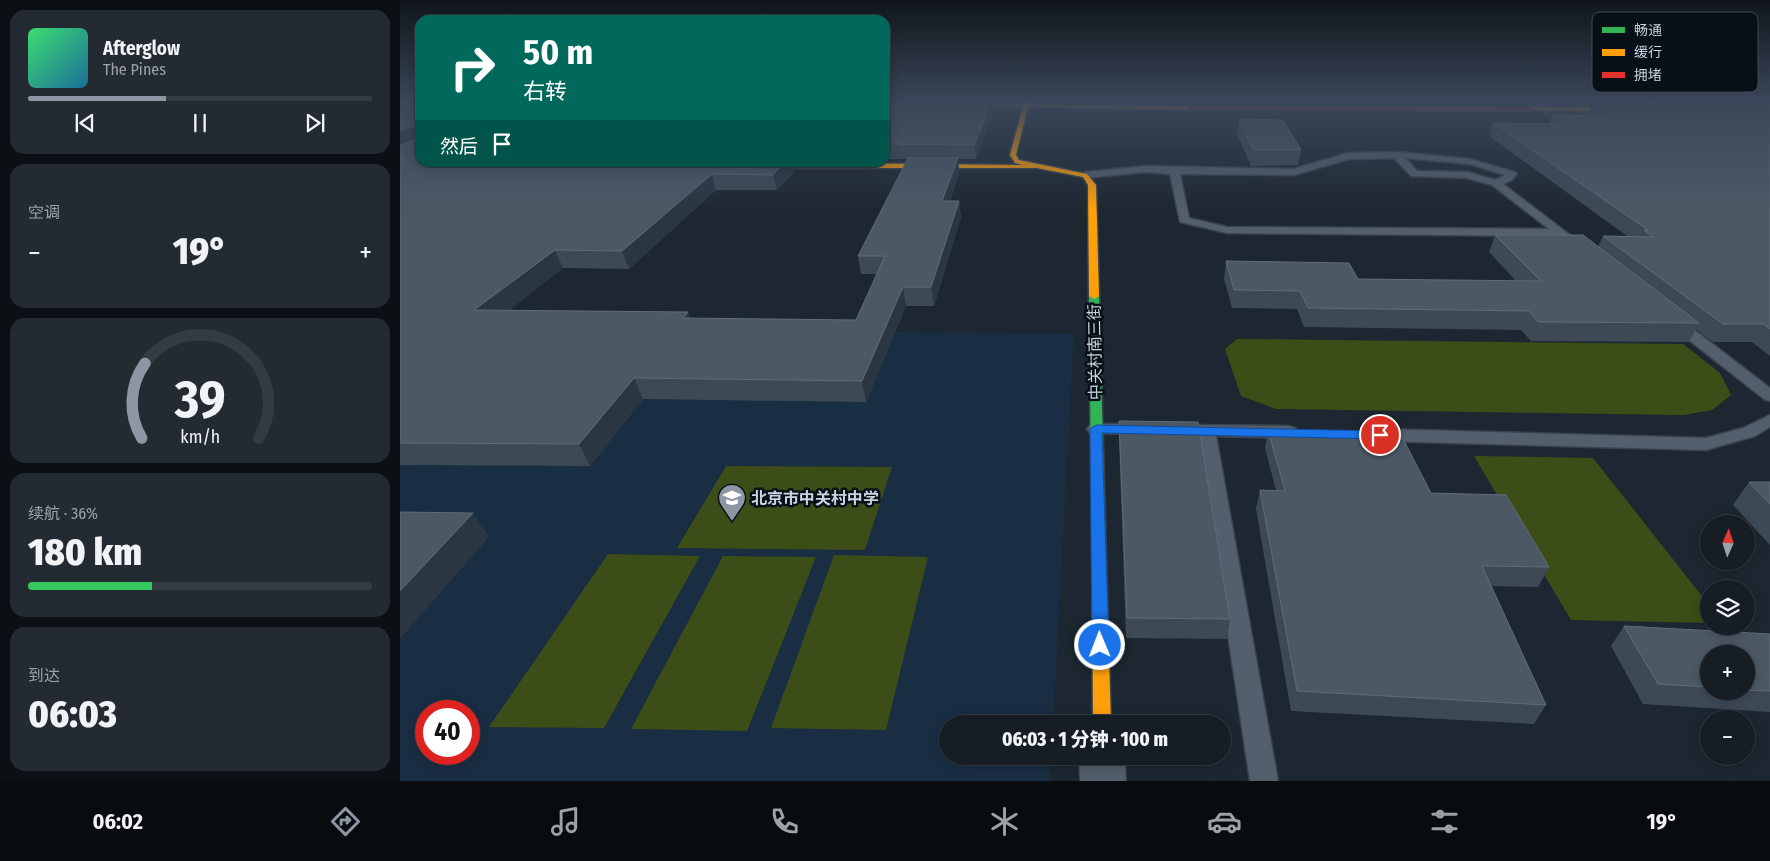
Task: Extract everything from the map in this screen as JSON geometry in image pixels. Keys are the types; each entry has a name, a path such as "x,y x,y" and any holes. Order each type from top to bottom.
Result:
{"street":[{"path":"1017,138 1013,154 1017,162 1085,175"},
{"path":"890,166 1039,167"},
{"name":"中关村南三街","path":"1085,175 1092,185 1102,715"},
{"path":"1102,765 1103,781"}],"lane":[{"path":"1397,155 1414,174 1468,175 1496,183 1592,257"},
{"path":"1085,175 1146,169 1294,172 1348,156 1397,155 1468,161 1498,167 1512,174 1508,178 1496,183"},
{"path":"1174,171 1184,220 1227,230 1561,233"},
{"path":"1662,311 1770,396"},
{"path":"1363,434 1706,444 1748,432 1770,420"},
{"path":"1096,429 1304,432"},
{"path":"1206,430 1264,781"}],"shaded area":[{"name":"北京市中关村中学","path":"400,326 1074,334 1053,715 939,715 939,765 1051,765 1050,781 400,781"}],"green space":[{"path":"1237,339 1683,344 1720,373 1731,395 1712,410 1684,415 1276,409 1241,396 1225,349"},
{"path":"1474,456 1593,458 1700,594 1700,623 1571,620"},
{"path":"726,466 892,467 865,550 677,548"},
{"path":"608,554 700,556 604,728 489,727"},
{"path":"834,555 928,557 886,730 771,728"},
{"path":"723,556 816,557 747,731 631,729"}],"building":[{"path":"415,138 415,167 780,167 773,175 712,174 622,251 555,250 474,310 688,312 683,318 856,320 885,256 858,256 908,158 958,158 942,201 959,201 931,287 903,287 862,381 634,378 579,444 400,443 400,160 404,158 400,158 403,155 400,155 400,145"},
{"path":"890,138 977,138 975,145 890,144"},
{"path":"1248,138 1294,138 1301,150 1253,150"},
{"path":"1515,138 1770,138 1770,329 1763,324 1723,324 1603,236 1653,237 1644,230 1648,230"},
{"path":"1495,235 1583,235 1699,323 1538,322 1529,311 1308,308 1300,291 1234,290 1226,261 1349,263 1358,279 1541,281"},
{"path":"1119,421 1198,422 1230,619 1127,618"},
{"path":"1268,430 1399,431 1431,493 1506,495 1549,567 1482,566 1546,705 1297,691 1260,490 1285,491"},
{"path":"1749,482 1770,482 1770,504"},
{"path":"400,512 473,513 400,591"},
{"path":"1624,626 1700,630 1700,635 1770,634 1770,691 1755,690 1755,645 1700,645 1700,686 1658,684"}],"traffic: fast":[{"path":"1094,296 1099,560"}],"traffic: slow":[{"path":"1017,138 1013,155 1017,162 1085,175 1092,185 1094,296"},
{"path":"890,166 1034,167"},
{"path":"1099,560 1102,715"}],"place":[{"name":"北京市中关村中学","path":"732,522"}],"route":[{"path":"1100,645 1096,429 1226,430 1380,435"}]}
